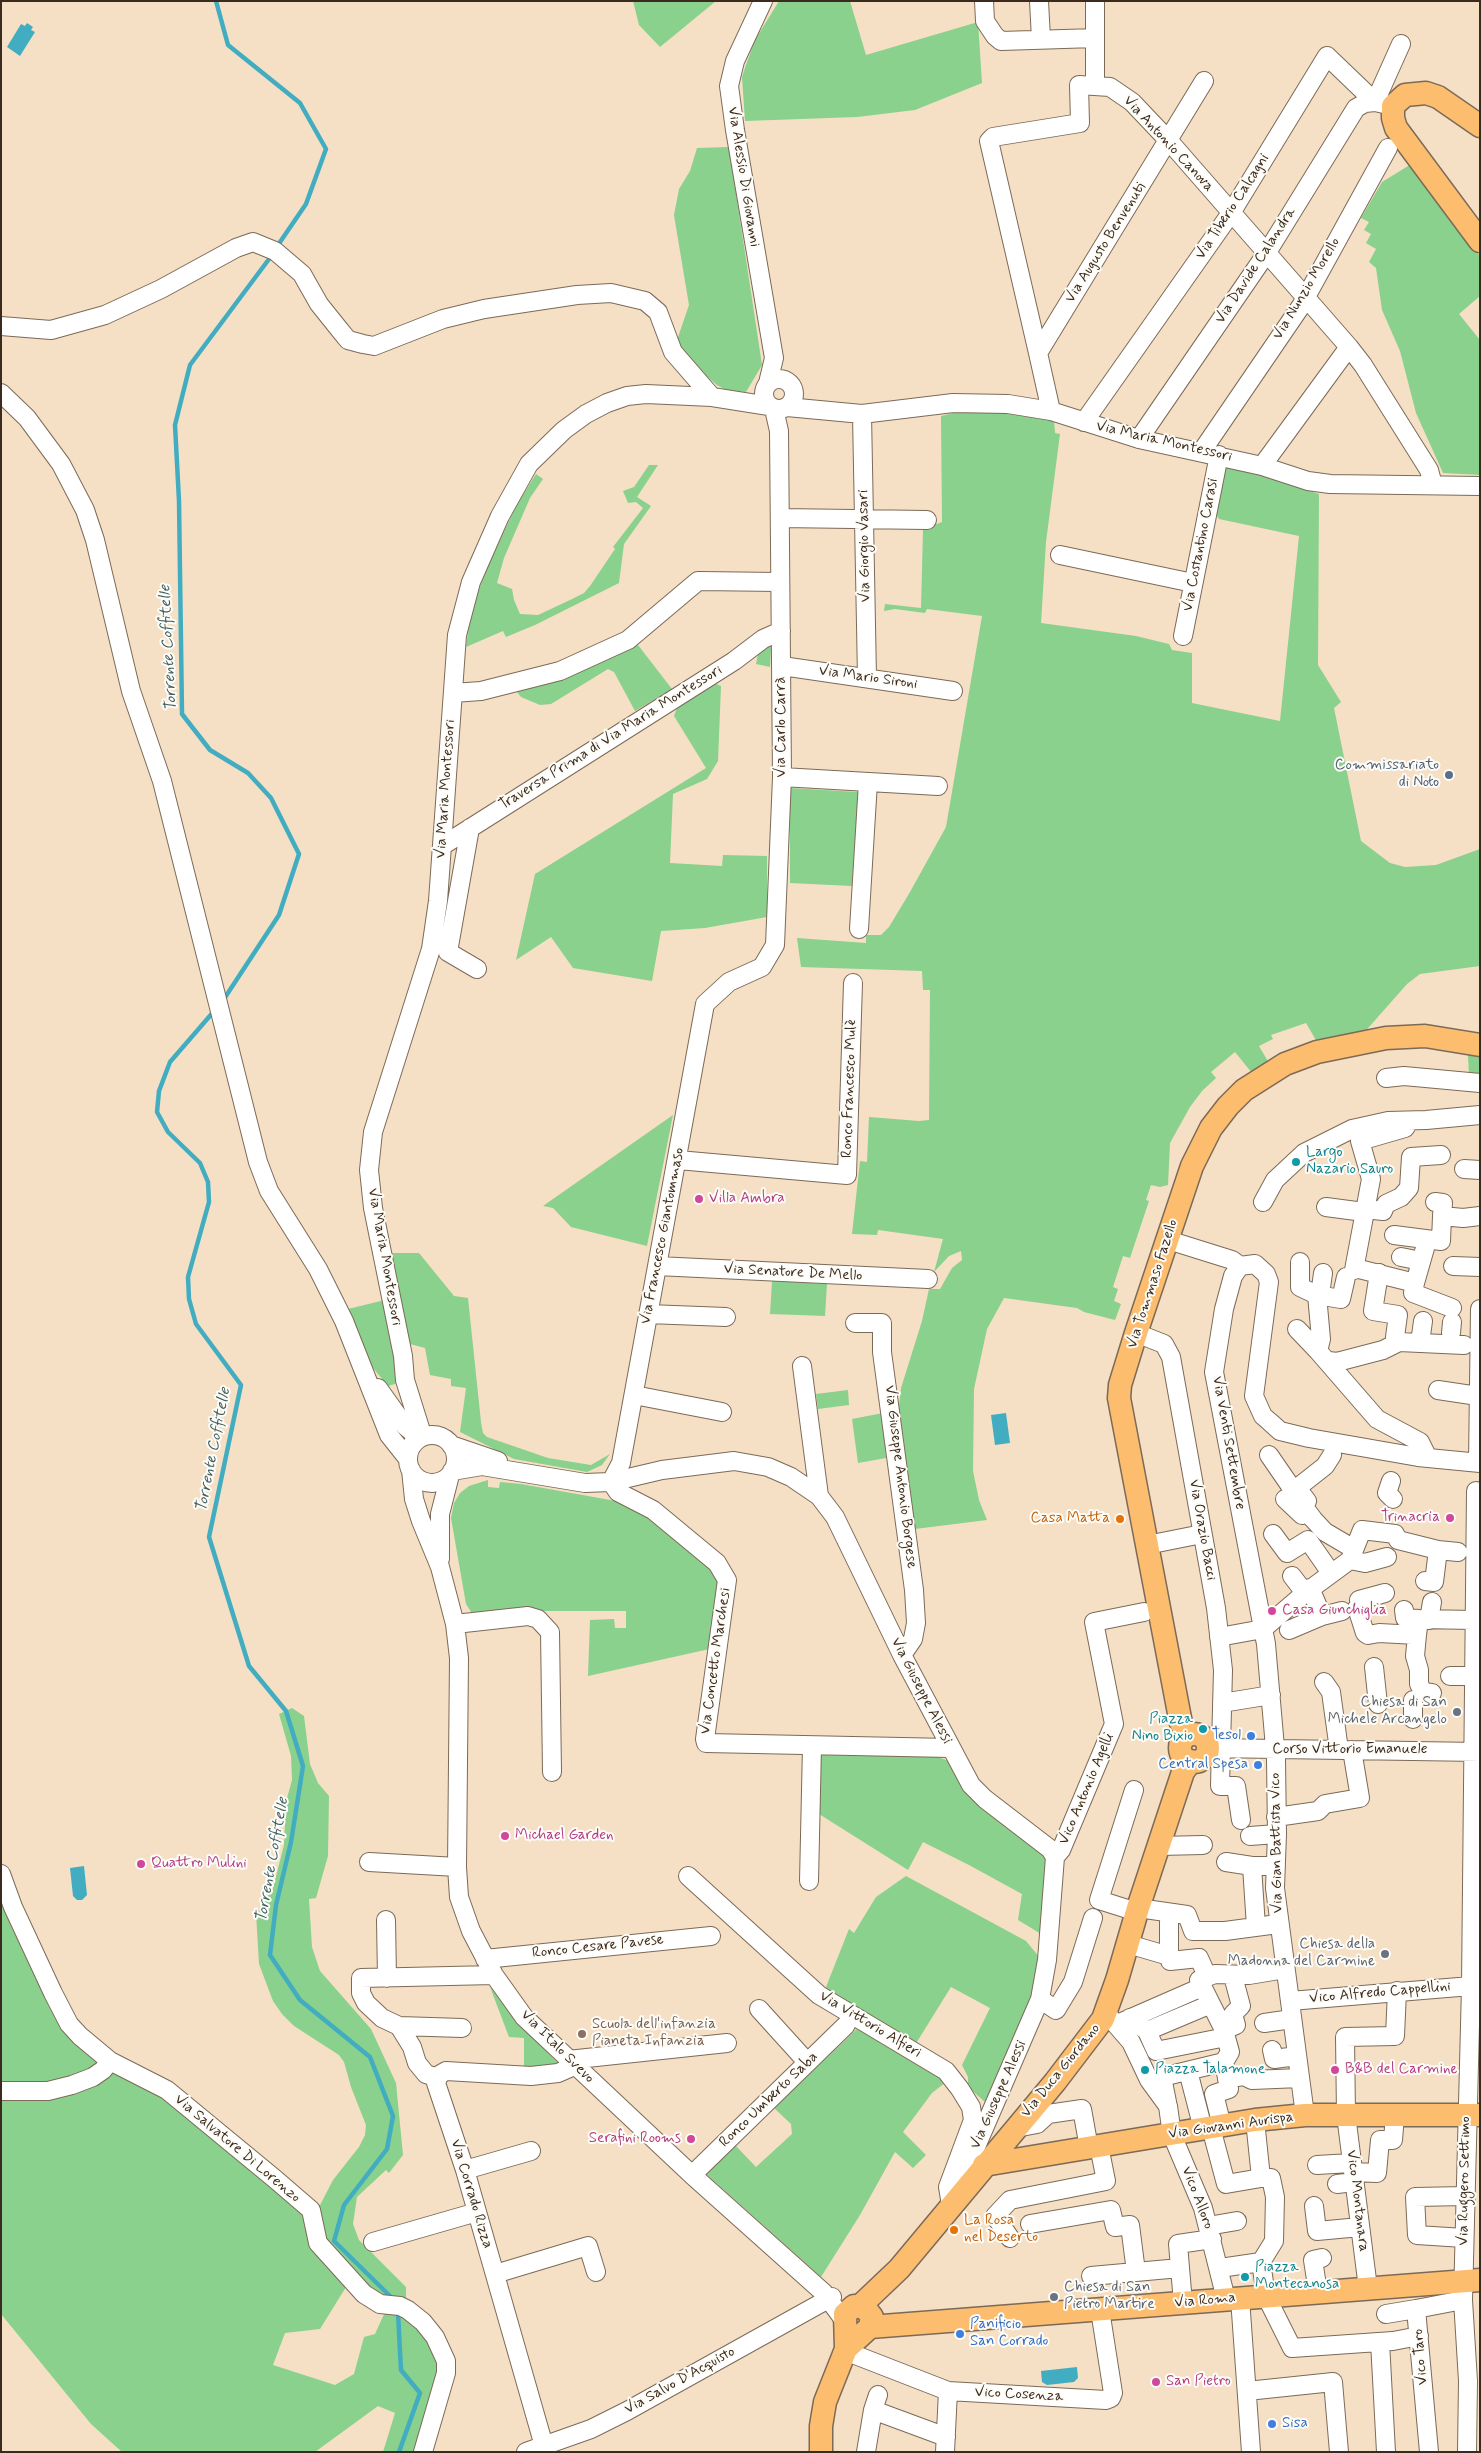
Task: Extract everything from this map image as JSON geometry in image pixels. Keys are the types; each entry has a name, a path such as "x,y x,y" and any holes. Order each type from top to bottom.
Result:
{"main road":[{"path":"1480,126 1438,97 1426,93 1404,95 1397,100 1384,104 1393,118 1396,128 1480,241"},
{"name":"Via Tommaso Fazello","path":"1206,1753 1203,1737 1193,1734 1188,1735 1182,1723 1120,1398 1120,1385 1136,1333 1192,1166 1211,1128 1244,1090 1266,1074 1286,1064 1317,1052 1386,1038 1425,1036 1480,1045"},
{"name":"Via Duca Giordano","path":"856,2319 956,2198 978,2161 1016,2128 1060,2075 1118,2018 1128,1944 1183,1772 1206,1753"},
{"name":"Via Giovanni Aurispa","path":"978,2161 1094,2147 1172,2134 1213,2132 1305,2115 1473,2115"},
{"name":"Via Roma","path":"856,2319 1100,2310 1368,2288 1469,2287"},
{"path":"821,2452 821,2426 825,2402 856,2319"}],"street":[{"name":"Via Alessio Di Giovanni","path":"763,1 735,61 729,86 734,130 774,358"},
{"path":"984,1 985,21 1001,41 1094,38"},
{"path":"1039,1 1040,40"},
{"path":"1051,412 989,140 993,137 1080,123 1079,85 1096,84 1095,1"},
{"path":"1384,104 1401,44"},
{"name":"Via Tiberio Calcagni","path":"1084,422 1232,213 1327,56 1384,104"},
{"name":"Via Augusto Benvenuti","path":"1038,353 1204,81"},
{"name":"Via Antonio Canova","path":"1096,84 1110,86 1132,102 1169,141 1349,347 1363,365 1429,470 1433,485"},
{"name":"Via Davide Calandra","path":"1139,439 1266,254 1356,108 1365,103 1384,104"},
{"name":"Via Nunzio Morello","path":"1210,453 1306,298 1388,148"},
{"path":"1,326 51,330 105,315 236,248 252,242 275,250 302,274 319,304 348,340 374,346 443,319 484,309 577,295 611,293 645,301 658,312 673,352 712,397"},
{"path":"1262,466 1349,347"},
{"path":"746,401 766,386 780,379 792,387 794,397 778,407 763,394 766,386 774,358"},
{"path":"774,358 792,387 808,405 819,410"},
{"path":"1,393 27,418 61,464 85,510 95,540 131,691 162,781 258,1162 269,1191 318,1269 344,1321 389,1435 415,1449"},
{"name":"Via Maria Montessori","path":"403,1356 373,1208 369,1170 373,1132 431,949 438,901 457,636 470,582 500,516 529,464 564,430 607,403 627,396 646,394 712,397 778,407 862,414 953,403 1008,404 1051,412 1139,439 1210,453 1262,466 1308,481 1330,484 1480,486"},
{"name":"Via Carlo Carrà","path":"718,993 729,982 762,967 775,945 782,777 778,407"},
{"name":"Via Giorgio Vasari","path":"862,414 867,678"},
{"name":"Via Costantino Carasi","path":"1182,636 1194,582 1210,453"},
{"path":"780,518 927,520"},
{"path":"1060,555 1194,582"},
{"path":"453,693 481,691 560,671 628,640 698,581 780,582"},
{"name":"Traversa Prima di Via Maria Montessori","path":"442,846 734,661 763,639 781,631"},
{"name":"Via Mario Sironi","path":"782,666 953,691"},
{"path":"782,777 938,786"},
{"path":"859,929 868,782"},
{"path":"470,828 448,952 478,969"},
{"name":"Ronco Francesco Mulè","path":"678,1160 847,1175 853,983"},
{"name":"Via Francesco Giantommaso","path":"611,1482 621,1463 678,1160 705,1004 718,993"},
{"path":"1386,1078 1404,1076 1480,1083"},
{"path":"1263,1202 1275,1180 1304,1153 1352,1129 1376,1122 1480,1115"},
{"path":"1300,1262 1300,1287 1318,1295 1341,1299 1352,1272 1371,1179 1360,1141 1405,1128 1410,1120"},
{"path":"1326,1207 1384,1211 1386,1204 1401,1197 1409,1188 1412,1157 1441,1155"},
{"path":"1401,1257 1441,1241 1439,1209 1463,1218 1480,1216"},
{"path":"1394,1234 1425,1249"},
{"path":"1168,1240 1232,1260 1240,1266 1255,1264 1266,1274 1269,1282 1254,1396 1263,1416 1280,1431 1309,1438 1428,1458 1479,1462 1480,1309"},
{"path":"1323,1356 1337,1362 1383,1350 1397,1342 1420,1343 1455,1327 1413,1293 1425,1249"},
{"name":"Via Senatore De Mello","path":"657,1266 928,1279"},
{"name":"Via Venti Settembre","path":"1240,1266 1233,1276 1224,1309 1214,1372 1263,1629 1275,1749"},
{"path":"1454,1266 1480,1267"},
{"path":"1352,1272 1379,1273 1415,1283"},
{"path":"1323,1273 1318,1295 1320,1339 1323,1356"},
{"path":"1379,1273 1373,1311 1398,1315 1395,1337 1397,1342"},
{"path":"648,1314 726,1317"},
{"path":"1420,1343 1423,1321"},
{"name":"Via Giuseppe Antonio Borgese","path":"855,1323 882,1323 882,1352 914,1590 916,1624 913,1639 902,1655"},
{"path":"1297,1329 1377,1418 1420,1442 1428,1458"},
{"name":"Via Orazio Bacci","path":"1136,1333 1164,1344 1171,1357 1216,1608 1219,1637 1222,1703 1206,1753 1224,1786 1236,1786 1241,1820"},
{"path":"403,1356 405,1380 420,1428 415,1449 418,1514 440,1567"},
{"path":"403,1356 422,1408 429,1421 448,1442 456,1458 440,1514 440,1567"},
{"path":"802,1366 820,1496"},
{"path":"364,1370 405,1426 415,1449 419,1480 430,1483 441,1481 451,1473"},
{"path":"380,1390 386,1392 394,1391 401,1387 405,1380"},
{"path":"1438,1390 1478,1396"},
{"path":"634,1395 722,1412"},
{"path":"415,1449 440,1436 448,1442 519,1472"},
{"path":"1269,1455 1291,1487 1291,1493"},
{"path":"1291,1493 1325,1466 1332,1455"},
{"name":"Via Giuseppe Alessi","path":"451,1473 482,1466 585,1483 611,1482 662,1470 734,1461 768,1467 791,1477 820,1496 835,1517 902,1655 971,1785 985,1799 1050,1849 1055,1856 1047,1960 1040,1999 978,2161"},
{"path":"1391,1481 1387,1493 1393,1499"},
{"name":"Via Concetto Marchesi","path":"611,1482 618,1492 653,1510 717,1563 727,1580 704,1739 706,1743 950,1748"},
{"name":"Via Ruggero Settimo","path":"1467,2452 1474,2431 1474,2383 1469,2287 1464,2238 1465,2196 1473,2115 1471,1986 1475,1954 1476,1752 1474,1676 1476,1611 1471,1553 1476,1491"},
{"path":"1291,1493 1307,1501 1304,1507 1308,1513 1326,1532 1365,1563 1387,1557"},
{"path":"1219,1637 1263,1629 1352,1554 1362,1530 1396,1534 1398,1540 1438,1550 1471,1553"},
{"path":"1147,1545 1202,1534"},
{"path":"1273,1534 1287,1553 1308,1540 1331,1573"},
{"path":"1426,1581 1434,1582 1438,1550"},
{"name":"Via Italo Svevo","path":"440,1567 455,1624 459,1658 458,1897 471,1931 494,1975 524,2017 571,2063 692,2175 856,2319"},
{"path":"1292,1576 1308,1591 1322,1616"},
{"path":"1289,1630 1322,1616 1353,1607 1385,1593"},
{"path":"1432,1602 1417,1621 1415,1656 1419,1670 1419,1684 1423,1692 1432,1693"},
{"path":"1353,1607 1365,1633 1368,1635 1417,1621 1476,1611"},
{"name":"Vico Antonio Agelli","path":"1055,1856 1062,1850 1114,1724 1094,1622 1144,1612"},
{"path":"455,1624 528,1616 538,1619 550,1632 552,1772"},
{"path":"1374,1667 1378,1704"},
{"path":"1450,1676 1474,1676"},
{"path":"1250,1836 1318,1811 1325,1804 1360,1798 1345,1750 1331,1692 1324,1682"},
{"path":"1222,1703 1271,1695"},
{"path":"1413,1700 1413,1719"},
{"path":"809,1880 812,1746"},
{"name":"Corso Vittorio Emanuele","path":"1206,1753 1275,1749 1476,1752"},
{"name":"Via Gian Battista Vico","path":"1275,1749 1277,1826 1275,1888 1278,1924 1305,2115"},
{"path":"1040,1999 1056,2010 1074,1982 1134,1790"},
{"path":"1159,1846 1203,1845"},
{"path":"370,1862 457,1867"},
{"path":"1226,1862 1252,1866 1276,1866"},
{"path":"1252,1866 1256,1927"},
{"name":"Via Salvatore Di Lorenzo","path":"1,1874 13,1908 69,2024 110,2061 167,2090 268,2173 311,2210 318,2243 364,2294 380,2304 400,2306 408,2310 423,2322 435,2337 446,2361 446,2373 423,2452"},
{"name":"Via Vittorio Alfieri","path":"688,1876 819,1995 946,2071 971,2107 974,2120 948,2187 956,2198"},
{"path":"1097,1907 1186,1916 1193,1931 1224,1931 1278,1924"},
{"path":"1169,1914 1170,1961 1199,1958 1211,2004 1225,2034 1230,2052 1226,2070 1229,2089 1214,2094 1213,2132"},
{"path":"386,1920 387,1978"},
{"name":"Ronco Cesare Pavese","path":"485,1958 711,1936"},
{"path":"1128,1944 1169,1956"},
{"path":"1118,2018 1148,2012 1204,1981 1233,1976 1252,1968 1285,1969"},
{"path":"462,2028 399,2026 382,2018 366,2004 361,1993 361,1978 494,1975"},
{"path":"1151,2030 1156,2051 1225,2034 1236,2025 1233,2014 1241,2006 1233,1976"},
{"name":"Vico Alfredo Cappellini","path":"1290,2000 1471,1986"},
{"name":"Vico Montanara","path":"1368,2288 1360,2227 1349,2175 1345,2037 1396,2036 1397,1991"},
{"path":"1118,2018 1151,2030 1211,2004"},
{"path":"760,2009 807,2062"},
{"path":"1118,2018 1149,2080 1168,2106"},
{"path":"1264,2023 1292,2019"},
{"name":"Ronco Umberto Saba","path":"692,2175 846,2024"},
{"path":"399,2026 412,2047 417,2063 426,2074 438,2078 439,2075 446,2071 548,2075 566,2070 571,2063 727,2043"},
{"path":"1272,2050 1274,2059 1297,2056"},
{"path":"1,2091 48,2091 72,2085 93,2077 103,2070 110,2061"},
{"path":"1300,2078 1252,2080 1226,2070 1188,2071 1213,2132 1226,2184 1271,2178 1275,2197 1274,2241 1265,2256 1266,2296 1292,2348 1380,2342 1419,2336"},
{"name":"Vico Alloro","path":"1188,2071 1162,2077 1172,2134 1210,2232 1219,2265 1233,2299 1247,2391 1251,2452"},
{"name":"Via Corrado Rizza","path":"438,2078 438,2091 465,2170 544,2446"},
{"path":"1010,2238 996,2216 1010,2200 1106,2181 1082,2109 1048,2114 1037,2124 1016,2128"},
{"path":"1317,2165 1349,2175 1377,2173 1380,2140 1393,2140 1395,2115"},
{"path":"1256,2130 1261,2178"},
{"path":"465,2170 532,2151"},
{"path":"1464,2238 1417,2235 1415,2197 1465,2196"},
{"path":"1314,2206 1317,2232 1360,2227"},
{"path":"1030,2224 1111,2210 1115,2227 1130,2225 1136,2272"},
{"path":"372,2242 477,2212"},
{"path":"1183,2303 1178,2244 1237,2221"},
{"path":"495,2274 588,2246 596,2272"},
{"path":"1219,2265 1265,2256"},
{"path":"1318,2292 1313,2260 1322,2258"},
{"path":"1091,2276 1180,2268"},
{"name":"Vico Taro","path":"1429,2452 1416,2310 1469,2287"},
{"name":"Via Salvo D'Acquisto","path":"526,2452 590,2429 627,2411 828,2296"},
{"name":"Vico Cosenza","path":"846,2350 948,2391 1106,2400 1111,2398 1113,2393 1100,2310"},
{"path":"1386,2314 1416,2310"},
{"path":"1380,2342 1386,2452"},
{"path":"1247,2391 1333,2382 1339,2452"},
{"path":"866,2452 875,2402 946,2444 948,2391"}],"green space":[{"path":"633,1 716,1 660,47 639,25"},
{"path":"779,1 850,1 866,55 978,22 982,83 915,110 857,117 745,121 742,77 755,40"},
{"path":"729,147 762,365 746,392 726,390 717,385 680,348 677,340 689,305 674,215 679,189 690,171 697,148"},
{"path":"1413,163 1480,256 1480,296 1459,314 1480,340 1480,475 1443,473 1416,413 1400,351 1382,310 1376,268 1369,262 1376,249 1366,243 1371,234 1364,230 1369,222 1361,218 1382,182"},
{"path":"999,411 1054,420 1055,433 1060,434 1046,542 1041,623 1136,636 1169,644 1172,650 1192,653 1192,703 1280,721 1299,536 1219,519 1215,513 1227,463 1319,494 1318,665 1341,702 1334,708 1361,841 1390,863 1405,867 1436,865 1480,849 1480,966 1420,974 1407,984 1362,1035 1317,1042 1306,1023 1271,1035 1273,1039 1259,1046 1269,1063 1252,1073 1235,1052 1211,1072 1216,1078 1202,1091 1190,1107 1170,1143 1168,1185 1160,1187 1151,1185 1146,1200 1149,1201 1130,1258 1123,1256 1113,1287 1118,1289 1114,1301 1121,1304 1115,1320 1084,1312 1077,1308 1004,1298 987,1329 974,1389 973,1471 979,1500 987,1520 915,1529 908,1477 899,1445 897,1424 901,1388 922,1321 929,1289 940,1289 952,1268 962,1260 961,1251 949,1256 934,1272 943,1239 878,1230 877,1235 852,1234 860,1161 867,1162 869,1117 929,1120 930,990 923,990 922,971 801,967 797,938 866,943 866,935 881,935 889,927 946,827 982,616 927,609 925,613 895,609 884,611 885,604 921,608 923,530 942,522 941,416 958,412"},
{"path":"649,465 658,465 637,497 651,506 624,544 619,583 535,625 506,637 503,631 466,647 469,624 476,597 488,566 516,506 536,474 543,479 530,498 504,558 497,583 512,589 520,614 538,615 584,593 590,586 615,549 613,547 643,508 636,502 628,503 623,491 634,487"},
{"path":"768,643 771,648 770,667 756,664 759,649"},
{"path":"638,645 672,689 635,711 614,672 608,669 551,704 540,705 521,697 517,692 571,675"},
{"path":"714,683 721,686 718,761 707,779 673,794 670,863 722,866 723,855 767,856 767,917 705,928 661,931 652,981 573,968 551,937 516,960 535,874 706,768 674,716 678,705"},
{"path":"790,788 858,792 852,886 790,883"},
{"path":"1468,1055 1480,1056 1480,1078 1469,1076"},
{"path":"673,1115 647,1246 571,1227 553,1208 543,1206"},
{"path":"391,1253 419,1253 454,1296 468,1298 483,1433 487,1437 548,1458 591,1465 610,1454 602,1465 587,1472 514,1459 460,1432 466,1388 451,1386 451,1379 430,1375 425,1348 410,1344"},
{"path":"772,1281 827,1284 825,1316 770,1314"},
{"path":"385,1300 399,1379 395,1384 388,1386 373,1368 348,1309"},
{"path":"848,1390 849,1405 818,1409 816,1394"},
{"path":"883,1413 886,1458 858,1463 852,1419"},
{"path":"488,1480 488,1487 499,1488 500,1482 521,1484 616,1501 632,1505 650,1515 719,1573 714,1648 588,1676 590,1620 614,1619 615,1628 626,1628 626,1611 544,1611 492,1616 473,1615 466,1604 451,1518 454,1503 460,1493 469,1486"},
{"path":"292,1708 304,1716 310,1764 318,1783 329,1796 328,1856 316,1898 309,1899 312,1947 320,1971 371,2029 396,2083 403,2155 389,2173 386,2170 357,2197 353,2224 359,2240 406,2287 406,2304 379,2299 328,2249 318,2209 333,2180 359,2147 365,2135 366,2125 351,2087 344,2062 339,2055 294,2026 282,2014 273,2001 259,1964 256,1913 273,1888 284,1845 286,1802 292,1780 291,1756 279,1714"},
{"path":"820,1755 938,1757 949,1761 1047,1857 1041,1934 1018,1920 1022,1894 969,1865 923,1842 908,1870 819,1814"},
{"path":"906,1876 1026,1941 1040,1958 1034,1992 1003,2069 985,2102 968,2087 968,2077 962,2065 990,2008 951,1987 915,2045 828,1993 826,1987 849,1929 854,1933 876,1897"},
{"path":"1,1890 10,1914 102,2063 66,2084 1,2088"},
{"path":"490,1987 519,2024 558,2063 558,2067 524,2070 524,2038 509,2037"},
{"path":"859,2027 946,2082 932,2093 903,2132 926,2155 913,2168 895,2152 860,2215 821,2277 705,2173 735,2145 756,2167 792,2134 791,2124 774,2108"},
{"path":"111,2070 164,2092 303,2209 344,2282 346,2287 320,2329 285,2333 273,2365 335,2385 354,2374 364,2337 375,2334 385,2312 402,2310 435,2344 441,2367 418,2452 383,2452 395,2413 378,2406 315,2452 122,2452 91,2424 1,2314 1,2095"}],"water":[{"path":"27,23 33,27 31,30 35,32 20,56 7,47 21,24 25,26"},
{"path":"1006,1413 1010,1443 995,1445 991,1415"},
{"path":"84,1866 87,1895 82,1900 77,1900 73,1896 70,1868"},
{"path":"1077,2367 1078,2378 1074,2382 1047,2385 1042,2382 1041,2371"}],"waterway":[{"name":"Torrente Coffitelle","path":"216,1 228,45 300,103 326,149 306,204 278,245"},
{"name":"Torrente Coffitelle","path":"222,1002 279,915 299,854 271,798 248,773 210,750 182,714 179,501 175,425 190,365 272,255"},
{"name":"Torrente Coffitelle","path":"215,1010 170,1062 159,1091 157,1112 168,1132 200,1163 208,1182 209,1202 188,1277 189,1299 196,1324 241,1385 209,1537 249,1666 286,1711 303,1766 291,1842 276,1905 270,1955 300,2000 370,2057 393,2116 387,2149 344,2205 334,2241 394,2300"},
{"name":"Torrente Coffitelle","path":"398,2313 401,2370 420,2393 399,2452"}],"place":[{"name":"Commissariato di Noto","path":"1449,775"},
{"name":"Largo Nazario Sauro","path":"1296,1162"},
{"name":"Villa Ambra","path":"699,1199"},
{"name":"Trinacria","path":"1450,1518"},
{"name":"Casa Matta","path":"1120,1519"},
{"name":"Casa Giunchiglia","path":"1272,1611"},
{"name":"Chiesa di San Michele Arcangelo","path":"1457,1712"},
{"name":"Piazza Nino Bixio","path":"1203,1729"},
{"name":"Tesol","path":"1251,1736"},
{"name":"Central Spesa","path":"1258,1765"},
{"name":"Michael Garden","path":"505,1836"},
{"name":"Quattro Mulini","path":"141,1864"},
{"name":"Chiesa della Madonna del Carmine","path":"1385,1954"},
{"name":"Scuola dell'infanzia Pianeta Infanzia","path":"582,2034"},
{"name":"Piazza Talamone","path":"1145,2070"},
{"name":"B&B del Carmine","path":"1335,2070"},
{"name":"Serafini Rooms","path":"691,2139"},
{"name":"La Rosa nel Deserto","path":"954,2230"},
{"name":"Piazza Montecanosa","path":"1245,2277"},
{"name":"Chiesa di San Pietro Martire","path":"1054,2297"},
{"name":"Panificio San Corrado","path":"960,2334"},
{"name":"San Pietro","path":"1156,2382"},
{"name":"Sisa","path":"1272,2424"}]}
